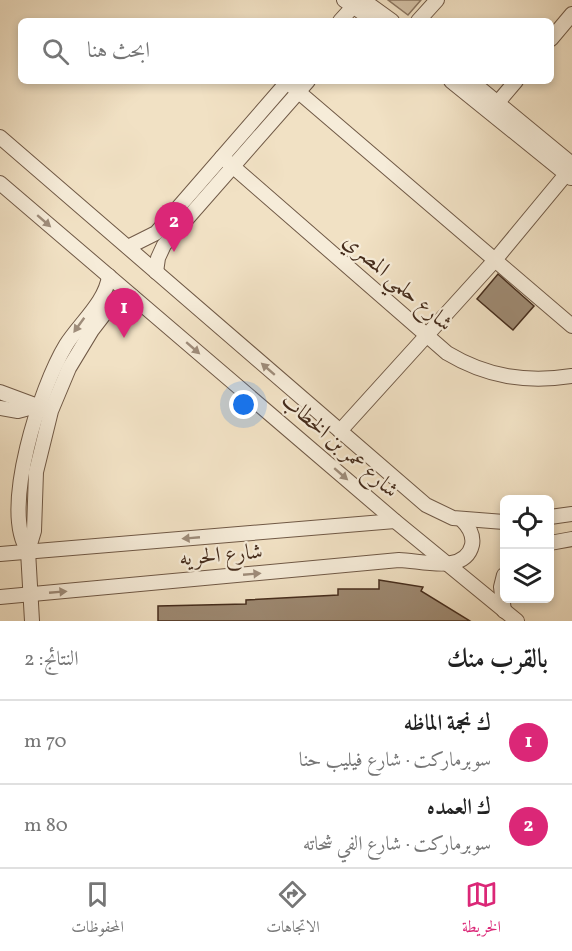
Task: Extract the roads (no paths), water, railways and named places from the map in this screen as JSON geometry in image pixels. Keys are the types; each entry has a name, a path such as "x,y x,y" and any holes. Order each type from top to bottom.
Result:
{"street":[{"path":"421,18 437,0"},
{"path":"346,18 362,9 384,18"},
{"path":"554,36 572,15"},
{"path":"156,272 158,258 164,245 286,84"},
{"path":"340,431 495,260 570,171 494,107 457,84"},
{"path":"474,84 494,107"},
{"path":"494,107 513,84"},
{"path":"128,247 156,233 303,86 495,260 572,326"},
{"name":"شارع عمر بن الخطاب","path":"0,137 426,505 446,516 462,520"},
{"name":"شارع حلمي المصري","path":"228,162 425,336 459,361 492,373 526,379 572,376"},
{"name":"شارع عمر بن الخطاب","path":"0,183 516,621"},
{"path":"28,551 20,533 20,484 26,444 37,406 57,360 80,324 104,294 109,276"},
{"path":"32,621 28,551 34,531 36,472 51,411 69,368 92,330 112,304 132,296"},
{"path":"0,392 51,411"},
{"path":"0,408 18,411 37,406"},
{"path":"554,517 572,514"},
{"path":"462,520 500,522"},
{"path":"446,563 464,558 471,549 470,530 462,520"},
{"name":"شارع الحريه","path":"0,554 396,521"},
{"path":"554,542 572,539"},
{"name":"شارع الحريه","path":"0,597 399,560 446,563"},
{"path":"503,603 504,611"}],"place":[{"name":"ك العمده","path":"174,252"},
{"name":"ك نجمة الماظه","path":"124,338"}]}
